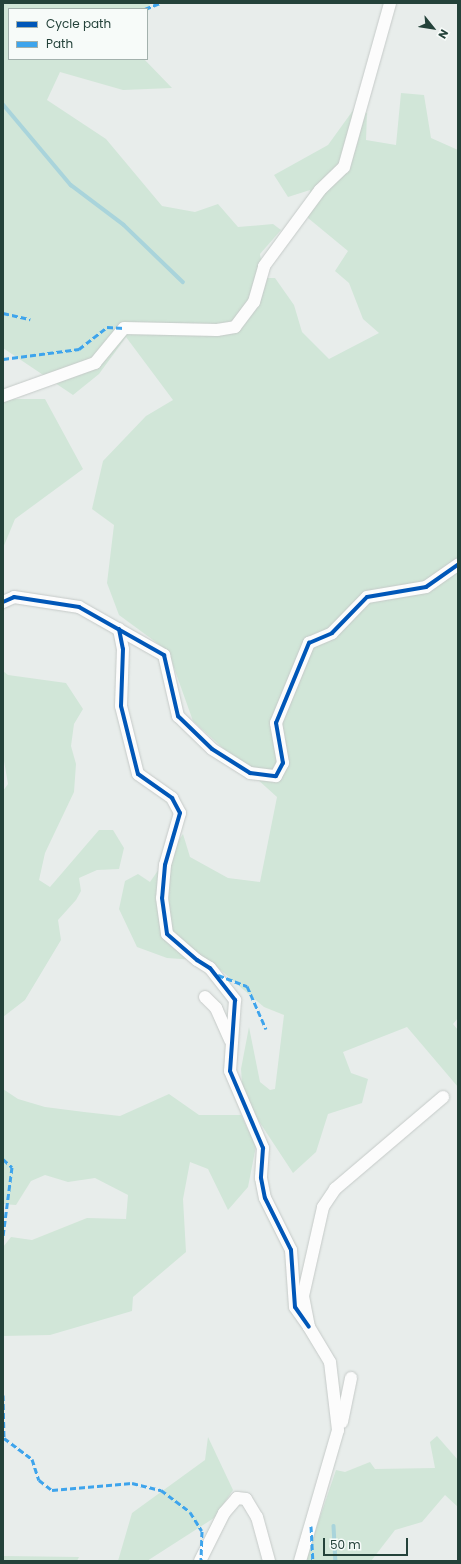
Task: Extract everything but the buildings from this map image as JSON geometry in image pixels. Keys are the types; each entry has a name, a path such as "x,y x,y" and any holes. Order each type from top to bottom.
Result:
{"street":[{"path":"3,396 95,363 124,328 217,330 235,326 254,302 264,266 320,190 344,167 390,3"},
{"path":"3,602 14,597 79,607 164,656 178,716 212,749 250,773 276,776 282,764 276,723 309,643 332,633 367,597 426,588 458,565"},
{"path":"119,629 123,648 121,706 138,774 172,798 180,813 165,865 162,898 167,934 197,960 210,968 235,1000 230,1071 264,1148 261,1178 265,1198 291,1250 295,1307 330,1362 338,1430"},
{"path":"205,996 216,1008 232,1043"},
{"path":"309,1327 303,1296 323,1207 335,1189 443,1097"},
{"path":"300,1561 338,1430 345,1414 350,1378"},
{"path":"200,1561 224,1513 237,1498 246,1499 257,1517 269,1561"}],"green space":[{"path":"3,3 150,3 148,12 148,8 8,8 8,60 145,60 172,88 123,90 60,72 47,100 106,139 162,206 195,212 218,204 238,227 273,224 281,230 260,254 264,278 275,278 294,305 302,332 329,359 379,333 363,319 349,283 335,271 348,251 308,218 310,190 288,197 274,175 328,145 354,109 367,113 366,140 396,145 401,93 424,95 431,138 458,150 458,1018 453,1024 458,1030 458,1087 407,1027 343,1052 351,1073 368,1079 362,1103 328,1114 316,1152 293,1173 243,1097 241,1069 249,1027 260,1082 270,1090 275,1089 284,1015 264,1007 210,961 167,958 137,947 119,909 125,881 138,874 150,882 183,834 190,857 228,878 260,882 277,797 193,721 168,651 119,615 107,583 114,525 92,509 103,461 146,416 173,400 126,337 99,374 73,395 3,348"},
{"path":"3,399 45,399 83,469 15,519 3,548"},
{"path":"3,671 8,675 66,683 83,709 74,724 71,746 76,764 74,792 45,853 39,880 50,887 99,830 113,830 124,848 119,869 97,870 79,878 81,891 76,900 58,920 61,940 25,1000 3,1017 3,791 8,784 3,755"},
{"path":"3,1089 18,1099 45,1107 120,1116 169,1094 199,1115 241,1115 256,1146 248,1187 228,1210 208,1169 190,1162 183,1199 186,1252 133,1297 132,1311 50,1335 3,1336 3,1247 11,1237 32,1240 87,1218 126,1219 128,1195 95,1178 68,1182 45,1175 31,1181 16,1205 3,1204"},
{"path":"437,1436 458,1460 458,1507 445,1495 422,1522 395,1530 371,1561 305,1561 336,1470 345,1472 370,1462 375,1469 435,1468 430,1442"},
{"path":"208,1437 233,1490 214,1518 147,1561 118,1561 132,1513 205,1460"},
{"path":"4,1556 79,1557 77,1561 3,1561"}],"waterway":[{"path":"3,104 71,185 124,225 183,282"},
{"path":"334,1526 336,1561"}],"marked path":[{"path":"148,8 160,3"},
{"path":"3,313 30,319"},
{"path":"3,359 79,349 107,327 124,328"},
{"path":"218,975 247,986 266,1029"},
{"path":"3,1159 12,1167 3,1236"},
{"path":"3,1395 4,1438 32,1459 39,1480 52,1490 132,1483 161,1490 190,1512 202,1531 201,1560"},
{"path":"311,1526 313,1561"}],"cycle path":[{"path":"3,602 14,597 79,607 164,655 178,716 212,749 250,773 276,776 283,763 276,723 309,643 332,633 367,597 426,587 458,565"},
{"path":"119,629 123,649 121,706 138,774 172,798 180,813 165,865 162,898 167,934 197,960 210,968 235,1000 230,1071 263,1148 261,1178 265,1198 291,1250 295,1307 309,1327"}]}
